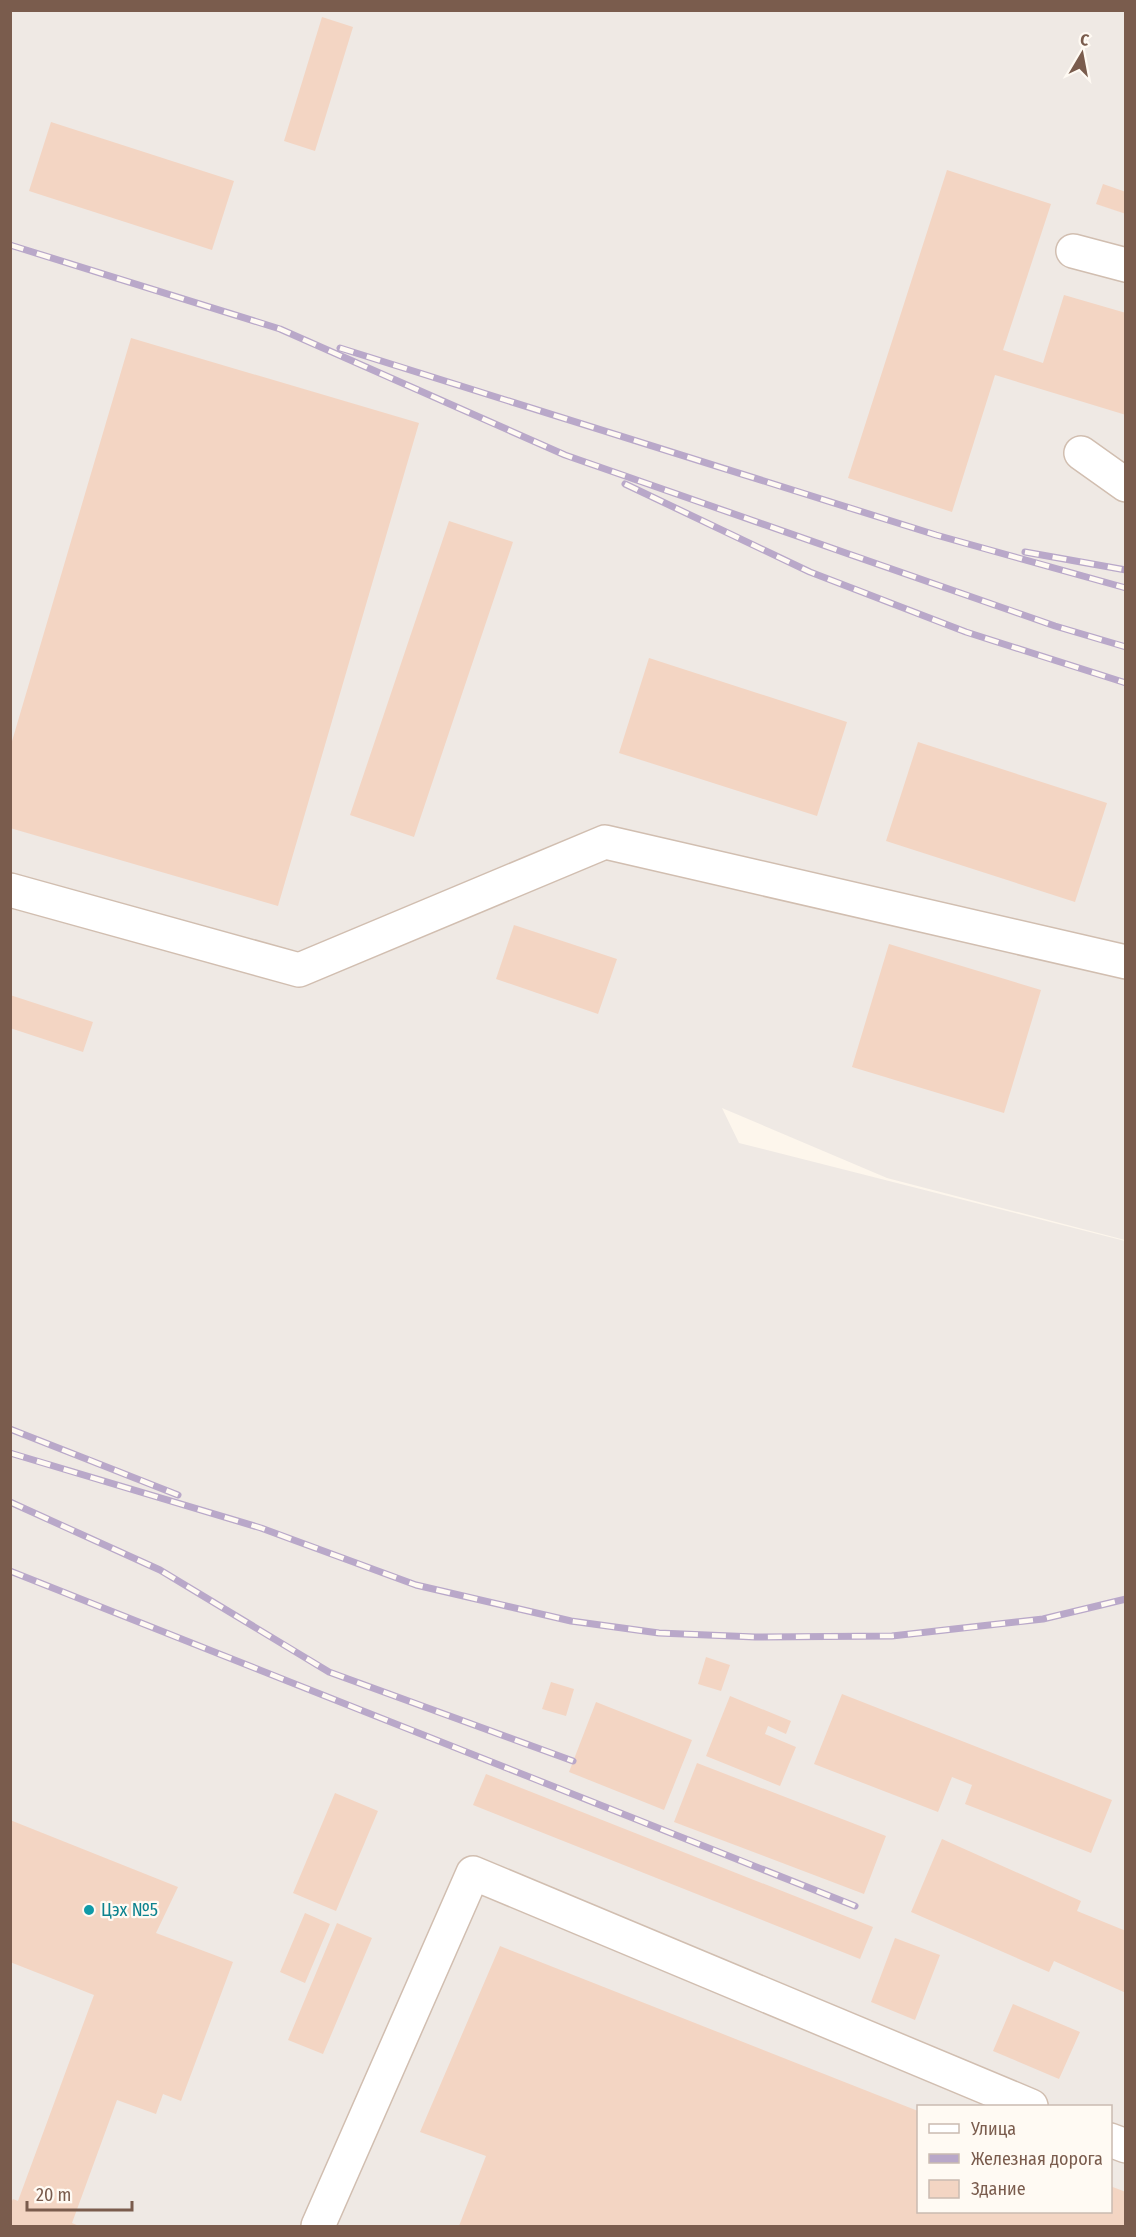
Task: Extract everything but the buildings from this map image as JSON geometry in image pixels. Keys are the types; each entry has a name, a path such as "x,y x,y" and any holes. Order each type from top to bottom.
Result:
{"lane":[{"path":"1073,250 1125,265"},
{"path":"1082,453 1125,484"},
{"path":"10,890 299,970 605,842 1125,962"},
{"path":"318,2226 473,1873 1029,2105"}],"shaded area":[{"path":"11,11 1125,11 1125,1240 887,1178 722,1108 739,1143 1125,1241 1125,2226 11,2226"}],"railway":[{"path":"10,245 280,329 565,455 1055,626 1126,647"},
{"path":"340,348 936,535 1126,588"},
{"path":"625,484 810,572 966,632 1126,683"},
{"path":"1025,552 1126,570"},
{"path":"10,1429 178,1495"},
{"path":"10,1453 261,1528 416,1585 571,1621 659,1633 755,1637 892,1636 1043,1619 1126,1599"},
{"path":"10,1502 160,1570 329,1672 573,1761"},
{"path":"10,1571 855,1906"}],"place":[{"name":"Цэх №5","path":"89,1910"}]}
